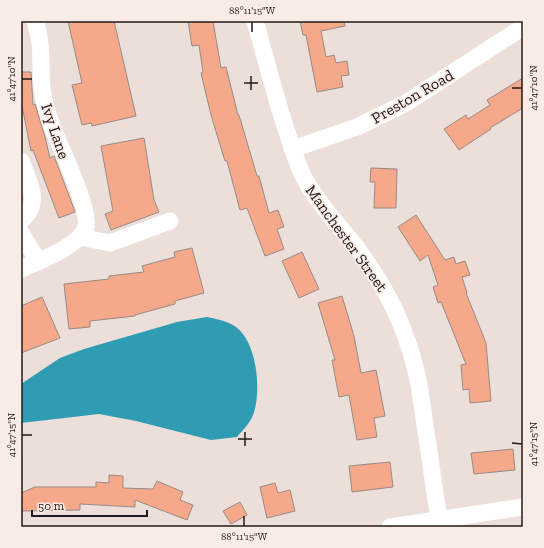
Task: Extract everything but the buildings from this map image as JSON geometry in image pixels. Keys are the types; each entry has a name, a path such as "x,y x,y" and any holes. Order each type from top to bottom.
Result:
{"street":[{"name":"Ivy Lane","path":"35,21 41,47 42,88 45,102 52,127 84,207 86,227 80,237"},
{"name":"Manchester Street","path":"255,21 280,113 307,183 327,212 356,247 379,279 396,310 414,362 419,384 439,524"},
{"name":"Preston Road","path":"293,149 357,127 406,103 517,26"},
{"path":"21,161 29,180 33,203 30,210 21,220"},
{"path":"21,269 68,247 80,237 110,243 170,221"},
{"path":"21,233 38,261"},
{"path":"390,527 439,524 523,507"}],"water":[{"path":"207,317 218,319 236,327 243,334 253,355 257,381 256,405 250,421 237,437 211,440 136,421 99,414 21,423 21,384 60,358 84,349 177,322"}]}
